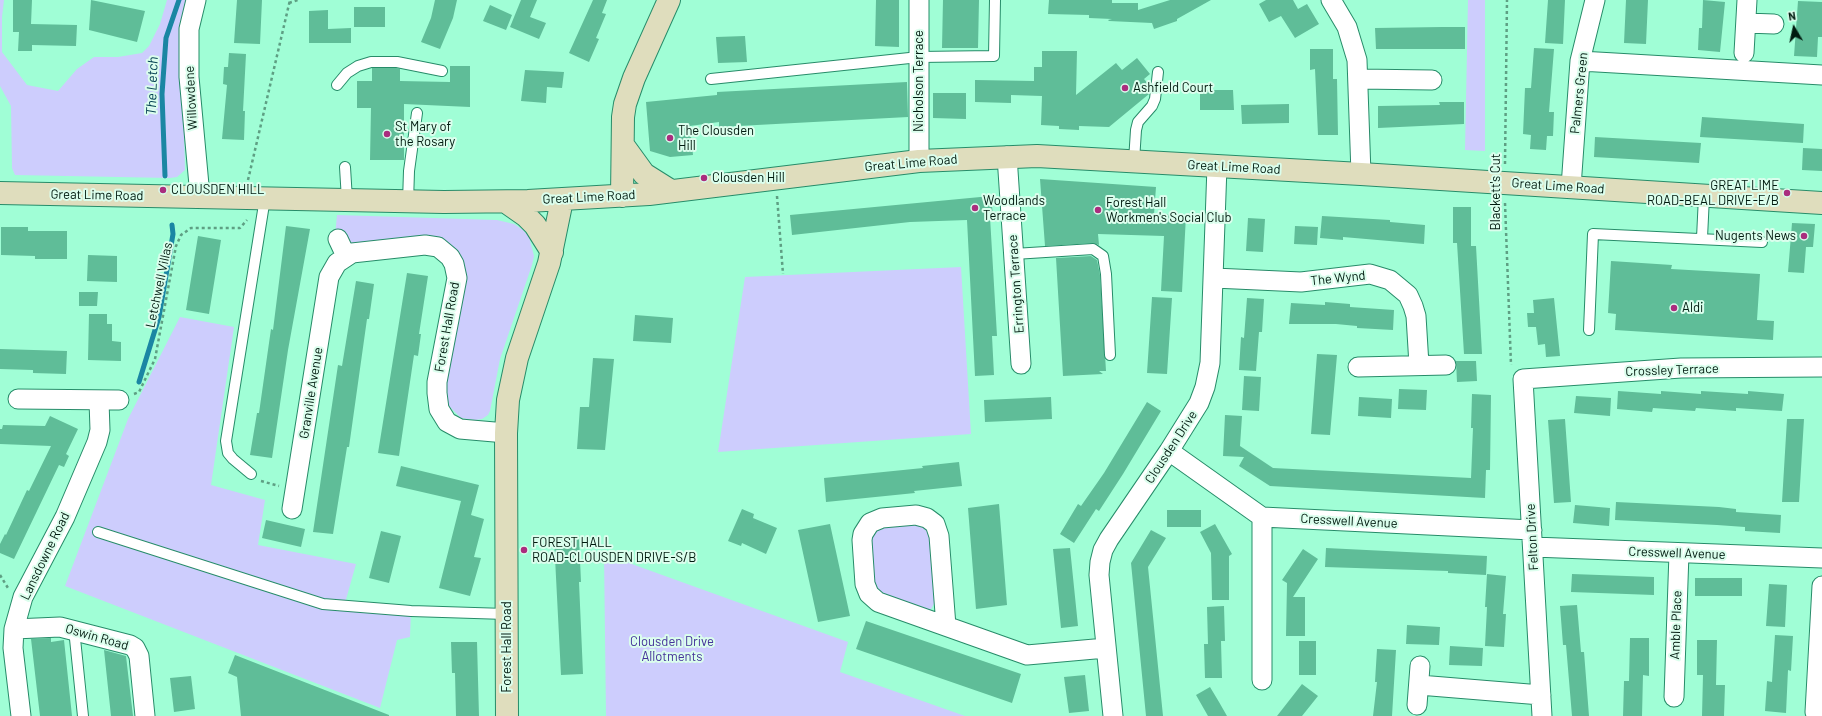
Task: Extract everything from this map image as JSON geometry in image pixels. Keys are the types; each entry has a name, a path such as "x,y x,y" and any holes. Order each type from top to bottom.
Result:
{"main road":[{"path":"622,196 624,117 629,92 669,0"},
{"path":"623,145 644,174 671,192"},
{"name":"Great Lime Road","path":"0,193 200,196 408,202 506,202 562,200 671,192 920,161 1007,156 1134,161 1361,174 1822,203"},
{"name":"Forest Hall Road","path":"507,716 506,433 508,400 511,380 552,252 562,200"},
{"path":"506,202 526,216 535,225 552,252"}],"street":[{"name":"Willowdene","path":"196,0 189,29 189,77 200,196"},
{"name":"Nicholson Terrace","path":"919,0 920,161"},
{"path":"1331,0 1353,42 1357,60 1359,79 1361,174"},
{"name":"Palmers Green","path":"1571,187 1580,61 1595,0"},
{"path":"1744,53 1747,0"},
{"path":"1746,23 1774,24"},
{"path":"1580,61 1822,76"},
{"path":"1359,79 1432,80"},
{"name":"Errington Terrace","path":"1007,156 1021,364"},
{"name":"Clousden Drive","path":"1113,716 1099,575 1103,550 1199,403 1208,376 1214,278 1217,166"},
{"path":"338,239 346,256"},
{"name":"Forest Hall Road","path":"346,256 352,253 425,244 438,247 450,257 454,264 457,278 437,382 439,409 447,422 460,429 506,433"},
{"name":"Granville Avenue","path":"292,509 330,276 337,263 346,256"},
{"name":"The Wynd","path":"1214,278 1301,282 1370,274 1390,280 1408,295 1413,306 1416,316 1419,365"},
{"path":"1358,367 1446,365"},
{"name":"Crossley Terrace","path":"1523,379 1681,368 1822,367"},
{"name":"Felton Drive","path":"1523,379 1542,716"},
{"path":"18,399 119,400"},
{"name":"Lansdowne Road","path":"21,716 13,648 14,629 24,597 65,517 97,442 100,430 99,401"},
{"path":"1169,451 1262,517 1262,680"},
{"path":"946,626 939,536 935,524 927,518 916,515 882,518 870,523 863,534 862,540 866,584 869,594 878,602 1027,655 1106,648"},
{"name":"Cresswell Avenue","path":"1262,517 1532,539 1679,553 1822,558"},
{"name":"Amble Place","path":"1674,697 1679,553"},
{"path":"1817,716 1815,712 1822,586"},
{"name":"Oswin Road","path":"14,629 60,626 130,645 135,648 139,656 145,716"},
{"path":"1417,705 1420,666"},
{"path":"1419,685 1542,695"}],"lane":[{"path":"712,79 919,57 994,56 995,0"},
{"path":"337,85 347,73 358,66 371,62 398,62 442,71"},
{"path":"1134,161 1138,122 1152,106 1155,98 1158,72"},
{"path":"408,202 409,171 417,113"},
{"path":"346,167 347,200"},
{"path":"1702,238 1704,196"},
{"path":"251,474 233,459 228,452 226,441 265,198"},
{"path":"1589,330 1593,234 1762,242"},
{"path":"1014,254 1093,249 1103,256 1106,274 1110,355"},
{"path":"98,532 323,604 411,611 506,614"},
{"path":"74,629 82,716"}],"path":[{"path":"244,198 289,2 298,0"},
{"name":"Blackett's Cut","path":"1507,0 1505,183 1512,367 1523,379"},
{"path":"776,178 783,274"},
{"name":"Letchwell Villas","path":"119,400 139,392 154,359 176,246 181,235 191,228 240,228 265,198"},
{"path":"251,474 265,483 295,490"}],"green space":[{"path":"0,0 4,0 2,17 2,52 27,85 58,91 77,69 94,57 118,57 142,53 149,46 160,24 167,0 189,0 182,53 185,170 177,177 170,178 15,175 12,168 11,106 0,86"},
{"path":"1468,0 1485,0 1485,151 1465,150"},
{"path":"337,215 497,220 514,224 523,230 529,237 534,256 532,265 500,359 488,415 482,419 475,420 461,418 449,406 445,397 444,388 460,257 350,245 335,236"},
{"path":"961,267 971,434 718,452 745,277"},
{"path":"180,317 234,327 211,485 265,500 258,545 356,564 345,603 411,611 410,637 397,640 380,708 65,586 128,419"},
{"path":"916,522 930,529 936,600 931,609 926,611 875,591 870,535 878,526"},
{"name":"Clousden Drive Allotments","path":"604,554 848,642 840,672 965,716 606,716"}],"building":[{"path":"13,0 32,0 31,24 77,25 76,46 32,45 32,51 18,51 19,32 13,32"},
{"path":"91,0 145,11 137,42 89,30"},
{"path":"237,0 262,0 260,44 234,43"},
{"path":"435,0 457,0 453,18 440,49 421,42 431,18"},
{"path":"521,0 537,0 530,17 546,23 539,39 510,27"},
{"path":"593,0 607,0 602,13 606,14 596,38 599,39 589,62 569,53"},
{"path":"876,0 899,0 899,47 875,46"},
{"path":"943,0 979,0 978,48 942,48"},
{"path":"1049,0 1112,0 1112,3 1138,3 1138,10 1170,0 1211,0 1177,19 1177,21 1154,29 1152,23 1109,21 1108,20 1112,19 1089,18 1089,15 1048,14"},
{"path":"1266,0 1293,0 1298,9 1307,4 1319,24 1295,38 1281,16 1269,22 1259,4"},
{"path":"1548,0 1565,0 1563,44 1545,43"},
{"path":"1626,0 1648,0 1646,44 1624,43"},
{"path":"1703,0 1725,2 1720,52 1698,50 1699,28 1702,28"},
{"path":"1798,1 1822,2 1822,37 1818,37 1817,57 1794,56"},
{"path":"490,5 512,15 506,30 483,21"},
{"path":"354,7 385,7 385,27 354,27"},
{"path":"328,10 328,29 351,28 351,43 309,43 309,11"},
{"path":"1465,27 1465,49 1376,49 1375,28"},
{"path":"745,36 747,62 718,63 716,37"},
{"path":"1534,48 1554,49 1549,112 1554,112 1553,136 1547,136 1546,150 1530,149 1531,135 1523,134 1525,88 1531,88"},
{"path":"1310,49 1333,49 1333,79 1337,79 1338,135 1318,135 1315,69 1310,70"},
{"name":"Ashfield Court","path":"1042,51 1077,51 1076,95 1116,63 1122,70 1137,58 1150,74 1144,79 1150,86 1149,94 1109,127 1079,126 1079,130 1059,129 1059,126 1041,125 1042,96 1011,95 1011,103 975,102 975,80 1034,81 1034,67 1042,67"},
{"path":"229,53 246,54 243,111 245,111 244,140 222,139 227,85 223,84 224,67 228,67"},
{"name":"St Mary of the Rosary","path":"450,66 470,66 470,107 404,104 404,160 370,160 371,108 357,108 357,81 372,81 372,68 396,68 400,69 400,81 450,82"},
{"path":"525,70 564,72 562,88 547,87 546,103 521,101"},
{"path":"907,82 908,117 719,127 719,122 690,126 693,155 670,157 650,151 646,102 717,95 717,92"},
{"path":"1200,90 1233,90 1234,110 1200,110"},
{"path":"933,93 966,93 966,119 933,118"},
{"path":"1439,102 1464,102 1464,124 1378,128 1378,106 1440,105"},
{"path":"1289,104 1289,123 1242,124 1241,105"},
{"path":"1702,117 1804,124 1803,143 1700,137"},
{"path":"1595,137 1701,143 1699,163 1594,157"},
{"path":"1803,148 1822,149 1822,171 1802,170"},
{"name":"Forest Hall Workmen's Social Club","path":"1040,179 1156,187 1154,214 1186,215 1182,292 1161,291 1164,236 1098,234 1099,245 1093,243 1045,246"},
{"path":"991,196 993,216 990,217 997,336 992,336 994,375 975,376 967,220 910,222 792,235 790,215"},
{"path":"1453,207 1471,207 1471,246 1476,246 1482,354 1464,354 1457,243 1453,243"},
{"path":"1322,216 1390,220 1390,222 1425,225 1424,244 1343,237 1343,240 1320,238"},
{"path":"1248,218 1265,219 1263,252 1246,251"},
{"path":"1792,223 1815,224 1813,247 1806,247 1804,273 1788,272"},
{"path":"286,226 310,229 288,350 272,458 250,455 257,413 259,413 271,329 273,330"},
{"path":"1295,226 1318,227 1317,245 1294,244"},
{"path":"1,227 28,227 28,231 67,231 67,259 35,259 35,256 1,255"},
{"path":"198,236 221,240 209,314 186,310"},
{"path":"88,255 117,256 117,282 87,281"},
{"path":"1091,256 1097,260 1100,275 1106,371 1099,371 1103,374 1063,376 1056,258"},
{"path":"1611,261 1672,265 1671,269 1760,274 1757,320 1774,321 1773,340 1615,330 1616,314 1608,313"},
{"path":"407,273 428,276 419,334 421,334 418,356 414,355 399,456 378,453"},
{"path":"356,281 374,284 369,319 367,319 349,447 347,447 333,534 313,532 338,365 342,366"},
{"path":"79,292 98,292 97,306 79,306"},
{"path":"1152,297 1172,298 1167,374 1147,373"},
{"path":"1247,298 1264,299 1262,332 1259,332 1256,371 1239,370 1241,337 1244,338"},
{"path":"1554,298 1560,356 1546,357 1545,344 1538,345 1536,327 1528,327 1527,313 1534,313 1533,300"},
{"path":"1325,302 1350,304 1350,307 1394,310 1393,330 1357,328 1357,326 1336,324 1289,324 1291,303 1325,305"},
{"path":"89,314 107,314 107,324 112,324 112,341 121,342 121,361 88,360"},
{"path":"635,315 673,318 671,343 633,341"},
{"path":"0,349 67,351 66,374 33,373 33,370 0,369"},
{"path":"1317,354 1337,355 1330,435 1311,434"},
{"path":"593,358 614,359 605,450 577,449 580,407 589,407"},
{"path":"1456,361 1476,361 1477,381 1457,382"},
{"path":"1244,376 1261,377 1259,411 1242,410"},
{"path":"1399,389 1427,390 1426,410 1398,409"},
{"path":"1618,391 1661,394 1661,391 1701,394 1701,391 1748,394 1748,391 1784,394 1782,411 1736,408 1736,411 1696,408 1695,411 1653,408 1652,412 1617,409"},
{"path":"1472,394 1491,395 1490,470 1486,470 1485,498 1270,486 1239,466 1244,457 1223,456 1225,415 1242,416 1240,446 1273,468 1471,478 1473,428 1471,428"},
{"path":"1576,396 1611,398 1610,416 1574,413"},
{"path":"1051,397 1052,419 985,422 984,400"},
{"path":"1359,397 1392,399 1391,418 1358,416"},
{"path":"1147,402 1161,411 1099,511 1096,509 1074,543 1060,534 1078,504 1081,506 1104,473"},
{"path":"50,416 78,429 66,454 69,456 64,467 59,465 14,559 0,553 0,544 5,534 6,535 27,490 29,491 51,446 0,444 0,429 2,429 3,425 45,426"},
{"path":"1565,419 1571,502 1554,503 1548,420"},
{"path":"1787,419 1804,419 1799,502 1782,502"},
{"path":"959,462 962,486 914,491 915,493 826,502 824,478 923,468 922,466"},
{"path":"401,466 479,485 471,515 484,519 474,557 481,558 470,596 439,588 461,501 396,486"},
{"path":"1616,502 1719,507 1736,509 1736,512 1781,515 1780,533 1745,531 1745,527 1615,520"},
{"path":"999,504 1007,605 976,609 968,508"},
{"path":"1575,505 1610,508 1609,526 1573,523"},
{"path":"742,509 754,514 753,518 777,528 766,554 742,543 741,546 728,541"},
{"path":"1167,510 1201,510 1201,527 1167,527"},
{"path":"266,520 305,529 301,547 262,538"},
{"path":"830,524 850,616 818,622 798,530"},
{"path":"1215,524 1232,554 1229,556 1229,600 1212,600 1211,553 1200,532"},
{"path":"1151,530 1166,538 1148,567 1163,716 1146,716 1131,563"},
{"path":"381,531 401,536 389,583 369,578"},
{"path":"554,538 579,538 581,582 579,582 583,674 561,675"},
{"path":"1070,548 1078,626 1061,628 1053,549"},
{"path":"1326,548 1487,556 1486,575 1448,573 1448,571 1325,567"},
{"path":"1303,549 1318,559 1293,597 1305,597 1305,636 1286,636 1287,583 1282,580"},
{"path":"1487,574 1506,576 1503,614 1506,614 1504,647 1485,646"},
{"path":"1572,574 1654,577 1654,595 1571,592"},
{"path":"1695,578 1742,578 1742,596 1695,596"},
{"path":"1769,584 1787,585 1785,627 1766,626"},
{"path":"1577,605 1581,652 1584,652 1589,716 1572,716 1566,645 1563,645 1560,606"},
{"path":"1224,606 1225,641 1221,641 1222,678 1205,678 1204,644 1208,644 1207,607"},
{"path":"866,621 1021,674 1012,703 856,649"},
{"path":"1407,625 1440,627 1439,645 1406,644"},
{"path":"1775,635 1793,636 1791,671 1788,670 1786,713 1765,711 1767,681 1772,682"},
{"path":"51,638 51,642 64,640 72,716 40,716 31,639"},
{"path":"1630,638 1649,638 1649,676 1643,675 1642,716 1623,716 1624,681 1629,681"},
{"path":"1697,640 1717,640 1716,685 1725,685 1724,716 1702,716 1703,675 1697,675"},
{"path":"1299,641 1316,641 1316,675 1299,675"},
{"path":"451,642 477,642 479,716 456,716 455,673 452,673"},
{"path":"1450,646 1483,648 1482,666 1449,665"},
{"path":"1377,649 1396,650 1392,716 1373,716 1377,682 1375,682"},
{"path":"104,650 126,656 133,716 111,716"},
{"path":"235,655 389,716 241,716 237,677 228,673"},
{"path":"1085,675 1089,711 1069,713 1064,677"},
{"path":"191,676 195,709 174,712 170,678"},
{"path":"1302,684 1318,696 1302,716 1277,716"},
{"path":"1210,687 1227,716 1208,716 1196,695"}],"waterway":[{"name":"The Letch","path":"165,176 162,94 166,38 179,0"},
{"name":"The Letch","path":"139,382 159,317 173,234 172,225"}],"place":[{"name":"Ashfield Court","path":"1125,88"},
{"name":"St Mary of the Rosary","path":"387,134"},
{"name":"The Clousden Hill","path":"670,138"},
{"name":"Clousden Hill","path":"704,178"},
{"name":"CLOUSDEN HILL","path":"163,190"},
{"name":"GREAT LIME ROAD-BEAL DRIVE-E/B","path":"1787,193"},
{"name":"Woodlands Terrace","path":"975,208"},
{"name":"Forest Hall Workmen's Social Club","path":"1098,210"},
{"name":"Nugents News","path":"1804,236"},
{"name":"Aldi","path":"1674,308"},
{"name":"FOREST HALL ROAD-CLOUSDEN DRIVE-S/B","path":"524,550"}]}
